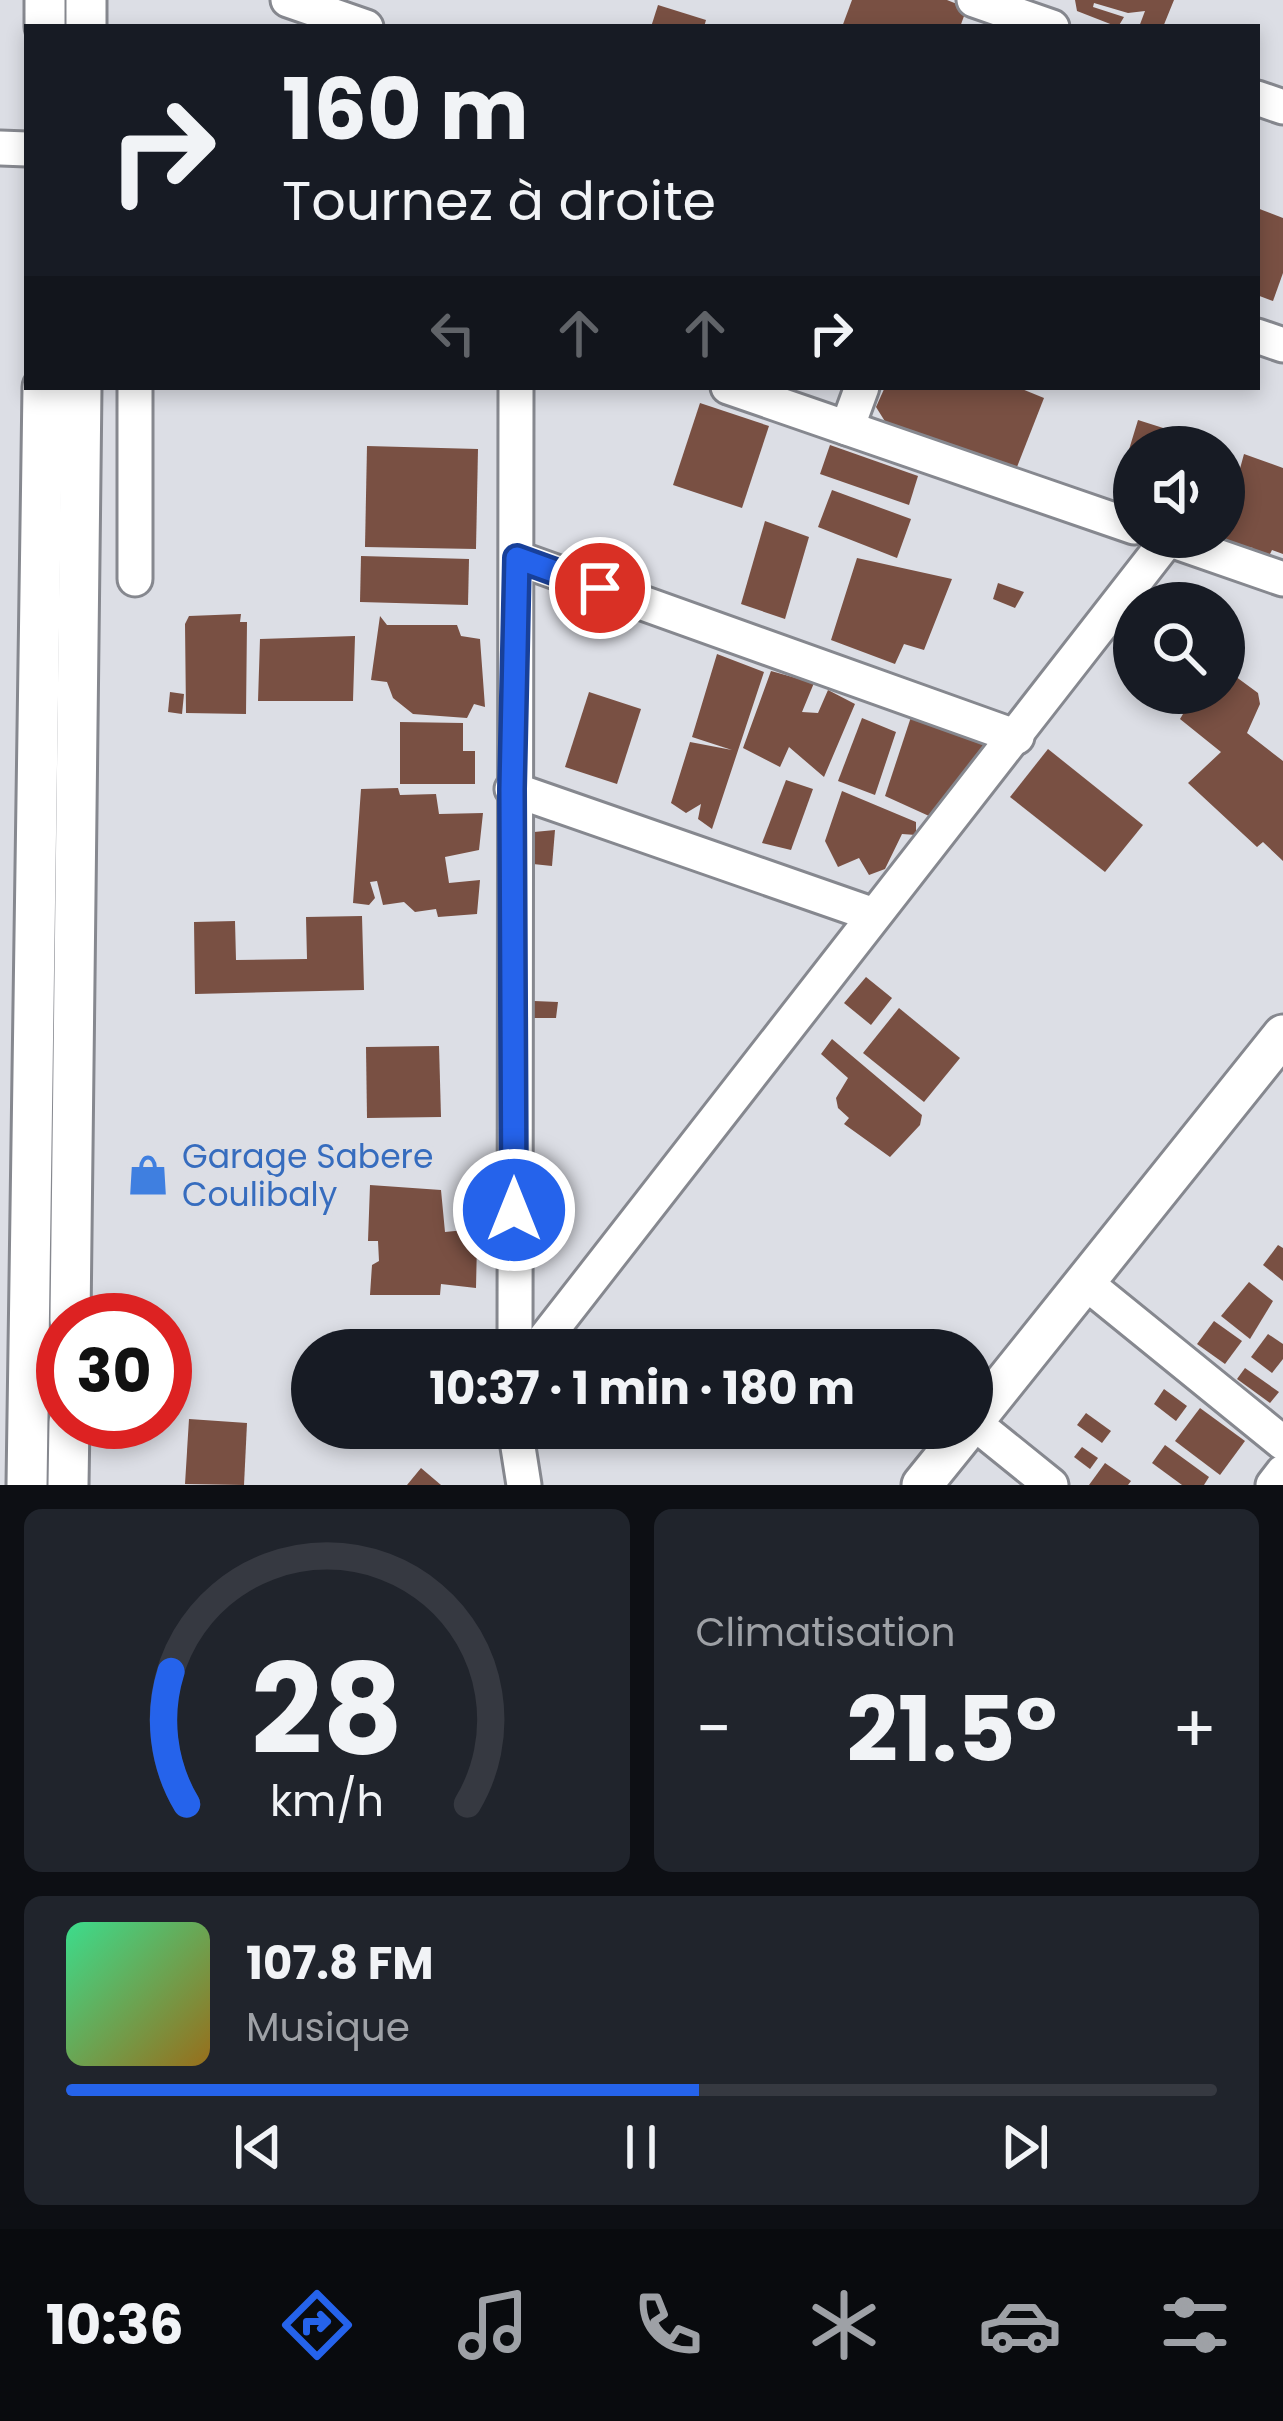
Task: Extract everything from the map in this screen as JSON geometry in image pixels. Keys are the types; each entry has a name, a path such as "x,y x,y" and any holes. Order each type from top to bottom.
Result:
{"street":[{"path":"288,0 357,24"},
{"path":"986,8 1042,24"},
{"path":"27,1485 43,390"},
{"path":"70,1293 81,390"},
{"path":"135,390 135,579"},
{"path":"515,1329 516,390"},
{"path":"737,390 1113,520"},
{"path":"848,428 861,390"},
{"path":"517,558 1017,737"},
{"path":"552,1329 1017,737 1150,558"},
{"path":"1223,558 1283,579"},
{"path":"512,789 874,915"},
{"path":"993,1397 1279,1049"},
{"path":"1086,1283 1283,1443"},
{"path":"993,1441 1051,1485"},
{"path":"68,1485 69,1449"},
{"path":"518,1449 524,1485"},
{"path":"922,1485 951,1449"},
{"path":"1273,1485 1283,1472"}],"building":[{"path":"852,0 947,0 967,8 961,24 843,24"},
{"path":"1075,0 1174,0 1164,24 1140,24 1145,11 1128,13 1094,3 1093,7 1124,17 1120,24 1077,11"},
{"path":"658,5 706,20 705,24 652,24"},
{"path":"1260,209 1283,218 1283,273 1273,301 1260,296"},
{"path":"884,390 1024,390 1044,398 1015,472 886,423 876,407"},
{"path":"700,403 769,426 742,508 673,485"},
{"path":"830,445 918,476 909,505 820,474"},
{"path":"367,446 478,449 476,549 365,547"},
{"path":"1245,454 1283,468 1283,554 1272,550 1265,564 1251,562 1253,548 1245,546"},
{"path":"832,490 911,519 897,558 818,527"},
{"path":"765,521 809,537 785,619 741,604"},
{"path":"361,556 469,559 468,605 360,602"},
{"path":"857,558 952,579 924,650 904,644 895,664 831,640"},
{"path":"998,583 1024,592 1015,608 993,599"},
{"path":"241,614 240,622 247,622 246,714 186,713 185,624 189,616"},
{"path":"380,616 387,625 457,625 461,636 480,639 485,707 474,704 467,718 413,714 393,698 387,682 371,680"},
{"path":"355,636 353,701 258,701 260,639"},
{"path":"717,654 764,672 712,829 698,819 701,804 686,813 671,803 690,742 732,750 692,737"},
{"path":"771,671 814,683 802,712 818,713 828,690 855,704 824,777 789,747 780,767 743,748"},
{"path":"1245,683 1258,693 1260,704 1247,733 1283,761 1283,861 1263,842 1257,847 1188,783 1221,752 1180,719 1183,714 1245,714"},
{"path":"170,692 184,694 182,714 168,712"},
{"path":"589,692 641,709 617,784 565,767"},
{"path":"911,717 991,739 940,821 885,796"},
{"path":"862,718 896,732 875,795 838,781"},
{"path":"400,722 463,723 463,751 475,751 475,784 400,784"},
{"path":"1048,749 1143,825 1105,872 1010,797"},
{"path":"786,780 813,789 791,850 762,843"},
{"path":"398,788 400,795 436,794 439,814 483,813 479,850 445,857 449,883 480,880 477,914 438,917 436,909 415,912 404,902 383,905 377,881 370,882 375,898 369,905 353,903 361,789"},
{"path":"842,791 916,822 916,835 902,834 885,869 869,875 859,858 838,867 825,841"},
{"path":"555,830 552,866 533,864 534,832"},
{"path":"362,916 364,990 195,994 194,922 235,921 236,960 307,959 306,917"},
{"path":"866,977 892,998 871,1025 844,1003"},
{"path":"534,1001 558,1002 556,1018 534,1018"},
{"path":"899,1008 960,1058 924,1102 863,1053"},
{"path":"832,1039 922,1115 920,1125 890,1157 844,1124 849,1118 838,1108 836,1098 848,1078 821,1054"},
{"path":"439,1046 441,1117 367,1118 366,1047"},
{"path":"370,1185 441,1190 445,1232 465,1230 467,1242 477,1243 476,1288 441,1284 440,1295 370,1295 372,1265 379,1261 378,1241 368,1241"},
{"path":"1278,1245 1283,1248 1283,1281 1263,1265"},
{"path":"1249,1282 1273,1301 1250,1339 1221,1316"},
{"path":"1214,1321 1242,1341 1225,1364 1197,1344"},
{"path":"1268,1334 1283,1344 1283,1359 1272,1373 1251,1357"},
{"path":"1245,1368 1279,1392 1270,1403 1237,1379"},
{"path":"1164,1389 1187,1406 1176,1421 1154,1404"},
{"path":"1200,1408 1245,1441 1220,1475 1175,1441"},
{"path":"1086,1413 1111,1431 1102,1443 1077,1425"},
{"path":"192,1419 247,1423 244,1485 185,1484"},
{"path":"1165,1445 1209,1477 1204,1485 1182,1485 1152,1463"},
{"path":"1082,1447 1098,1458 1090,1469 1074,1457"},
{"path":"1105,1463 1131,1481 1128,1485 1089,1485"},
{"path":"421,1468 441,1485 407,1485"}],"place":[{"name":"Garage Sabere Coulibaly","path":"148,1175"}],"route":[{"path":"514,1210 512,789 517,558 600,588"}]}
